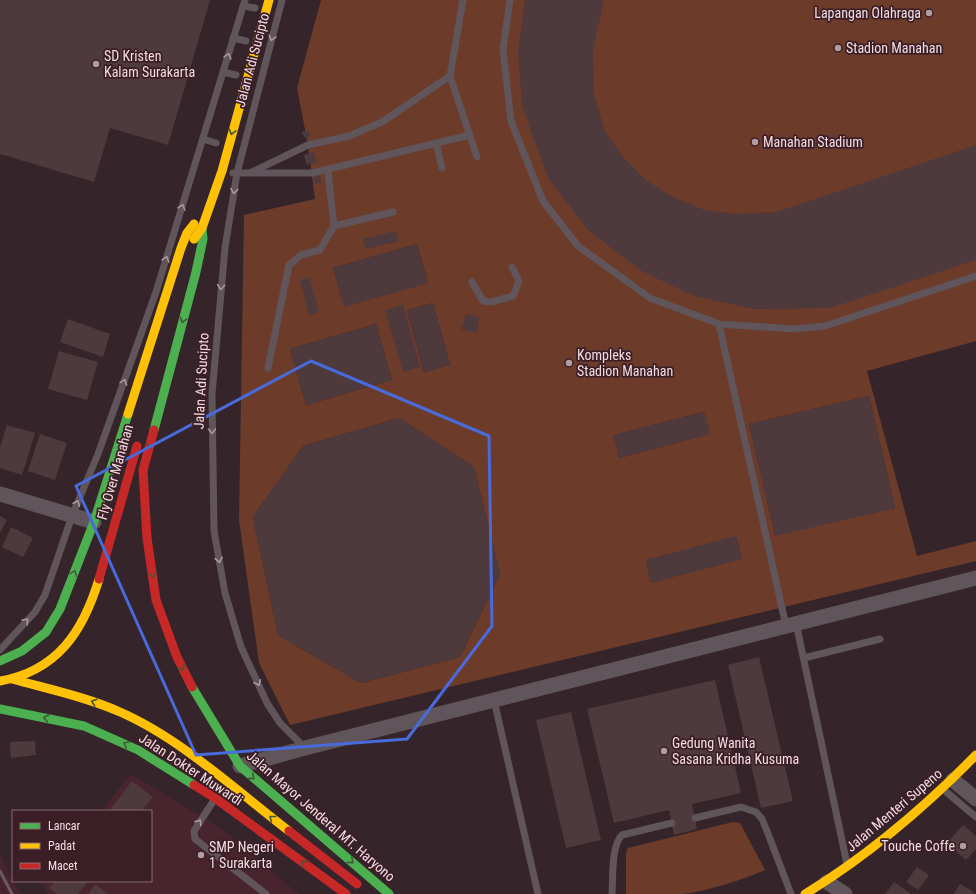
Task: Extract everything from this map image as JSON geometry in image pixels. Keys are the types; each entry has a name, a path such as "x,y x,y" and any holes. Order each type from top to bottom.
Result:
{"main road":[{"name":"Jalan Adi Sucipto","path":"189,254 197,223 222,171 269,0"},
{"path":"215,147 219,133"},
{"name":"Jalan Adi Sucipto","path":"0,661 22,651 46,632 60,609 94,522 181,248 187,233 197,223"},
{"name":"Jalan Adi Sucipto","path":"168,632 156,600 148,538 144,470 196,272 203,239 197,223"},
{"name":"Fly Over Manahan","path":"0,681 31,673 51,661 69,642 82,622 92,599 139,438"},
{"name":"Jalan Mayor Jenderal MT. Haryono","path":"168,632 189,682 240,766 389,894"},
{"name":"Fly Over Manahan","path":"11,679 95,702 121,712 179,745 363,889"},
{"name":"Jalan Dokter Muwardi","path":"0,709 91,729 138,750 215,798 346,894"},
{"name":"Jalan Menteri Supeno","path":"805,894 827,882 889,836 948,784 976,755"}],"street":[{"path":"0,494 94,522"},
{"path":"240,766 305,748 976,578"},
{"path":"948,784 976,799"},
{"path":"827,882 845,894"}],"lane":[{"name":"Jalan Adi Sucipto","path":"282,0 237,173 225,248 212,394 214,531 225,593 241,647 267,703 280,723 305,748"},
{"path":"463,0 450,76 477,157"},
{"path":"510,0 503,49 510,121 543,200 578,246 614,274 650,298 719,324 794,329 825,326 976,276"},
{"path":"244,3 255,8"},
{"name":"Jalan Adi Sucipto","path":"0,650 35,612 45,595 72,516 98,454 156,292 244,3"},
{"path":"233,38 246,41"},
{"path":"223,72 236,75"},
{"path":"249,173 308,145 349,136 382,122 450,76"},
{"path":"222,171 237,173 312,174 470,135"},
{"path":"203,139 215,147"},
{"path":"436,143 442,168"},
{"path":"268,368 289,265 301,255 320,250 334,226 328,171"},
{"path":"334,226 393,212"},
{"path":"472,282 482,301 491,302 513,296 519,281 512,268"},
{"path":"719,324 791,624 804,658 848,866"},
{"path":"113,411 128,416"},
{"path":"804,658 880,639"},
{"path":"494,700 538,894"},
{"path":"948,784 976,817"},
{"path":"215,798 194,831 194,839 266,894"},
{"path":"695,818 741,807 756,812 762,819 791,894"},
{"path":"612,894 615,850 618,839 622,835 672,824"}],"highlighted area":[{"path":"311,361 489,436 492,626 407,739 196,755 76,486"}],"shaded area":[{"path":"321,0 976,0 976,341 867,371 917,556 976,541 976,561 290,725 259,663 239,520 244,215 315,199 308,145 297,88","holes":["417,244 428,283 344,306 333,268","433,303 450,365 424,372 407,310","376,324 392,380 306,405 290,349","869,396 895,508 775,535 749,424","704,412 709,434 619,458 614,435","399,418 474,467 500,574 460,657 361,683 278,635 253,517 303,446","736,537 742,559 651,582 646,560"]},
{"name":"SMP Negeri 1 Surakarta","path":"131,774 220,828 299,894 48,894 42,883 43,882 152,882 152,810 102,810"},
{"path":"733,822 740,823 765,870 724,885 682,894 626,894 626,853 628,848"},
{"path":"0,853 12,879 12,882 14,882 21,894 0,894"}],"building":[{"name":"SD Kristen Kalam Surakarta","path":"0,0 210,0 168,145 110,128 94,182 0,154"},
{"path":"525,0 604,0 593,50 594,95 605,131 624,158 647,181 671,196 704,210 736,214 777,212 976,145 976,260 830,308 753,309 691,295 642,271 589,231 548,178 522,106 518,51"},
{"path":"308,130 311,136 305,138 302,132"},
{"path":"314,152 317,162 307,165 304,155"},
{"path":"319,175 322,182 315,184 313,178"},
{"path":"396,231 399,241 366,249 363,239"},
{"path":"417,244 428,283 344,307 333,268"},
{"path":"309,278 319,312 309,315 300,280"},
{"path":"433,303 450,365 424,372 407,310"},
{"path":"403,305 420,367 403,372 385,310"},
{"path":"466,314 480,318 476,333 461,329"},
{"path":"68,319 110,334 103,357 60,342"},
{"path":"376,324 392,380 306,405 290,349"},
{"path":"59,351 98,362 87,400 48,389"},
{"path":"869,396 895,508 775,536 749,424"},
{"path":"704,412 710,434 619,458 613,435"},
{"path":"399,418 474,467 500,574 460,657 361,683 278,635 253,517 303,446"},
{"path":"7,425 35,433 22,475 0,468 0,447"},
{"path":"40,434 67,443 55,480 28,471"},
{"path":"0,516 7,520 0,533"},
{"path":"11,527 33,538 23,557 2,547"},
{"path":"736,536 742,559 651,583 646,560"},
{"path":"759,657 793,801 761,808 728,665"},
{"name":"Gedung Wanita Sasana Kridha Kusuma","path":"715,680 741,793 692,804 697,829 674,835 669,810 614,823 587,709"},
{"path":"571,712 601,840 566,848 536,720"},
{"path":"35,741 36,755 11,758 10,742"},
{"path":"132,781 153,797 143,810 110,810"},
{"path":"963,825 976,836 976,849 966,860 947,843"},
{"path":"917,867 929,875 918,890 906,882"},
{"path":"54,882 87,882 78,894 57,894 49,888"},
{"path":"894,882 911,894 885,894"},
{"path":"95,884 108,894 88,894"},
{"path":"960,884 974,892 973,894 954,894"}],"railway":[{"path":"0,871 12,894"}],"traffic: fast":[{"path":"154,430 196,272 203,239 202,228"},
{"path":"0,661 22,651 46,632 60,609 94,522 128,414"},
{"path":"192,687 240,766 389,894"},
{"path":"0,709 84,726 138,750 194,785"}],"traffic: slow":[{"path":"194,239 202,228 222,171 269,0"},
{"path":"128,414 181,248 187,233 194,224"},
{"path":"0,681 20,676 37,668 52,658 65,646 76,632 85,616 99,579"},
{"path":"12,679 94,702 120,712 142,723 208,766 289,831"},
{"path":"805,894 829,879 895,830 936,794 976,755"}],"traffic: jam":[{"path":"154,430 143,470 147,538 156,600 177,657 192,687"},
{"path":"99,579 137,446"},
{"path":"194,785 215,798 346,894"},
{"path":"289,831 357,884"}],"place":[{"name":"Lapangan Olahraga","path":"929,13"},
{"name":"Stadion Manahan","path":"838,48"},
{"name":"SD Kristen Kalam Surakarta","path":"96,64"},
{"name":"Manahan Stadium","path":"755,142"},
{"name":"Kompleks Stadion Manahan","path":"569,363"},
{"name":"Gedung Wanita Sasana Kridha Kusuma","path":"664,751"},
{"name":"Touche Coffe","path":"963,846"},
{"name":"SMP Negeri 1 Surakarta","path":"201,855"}]}
